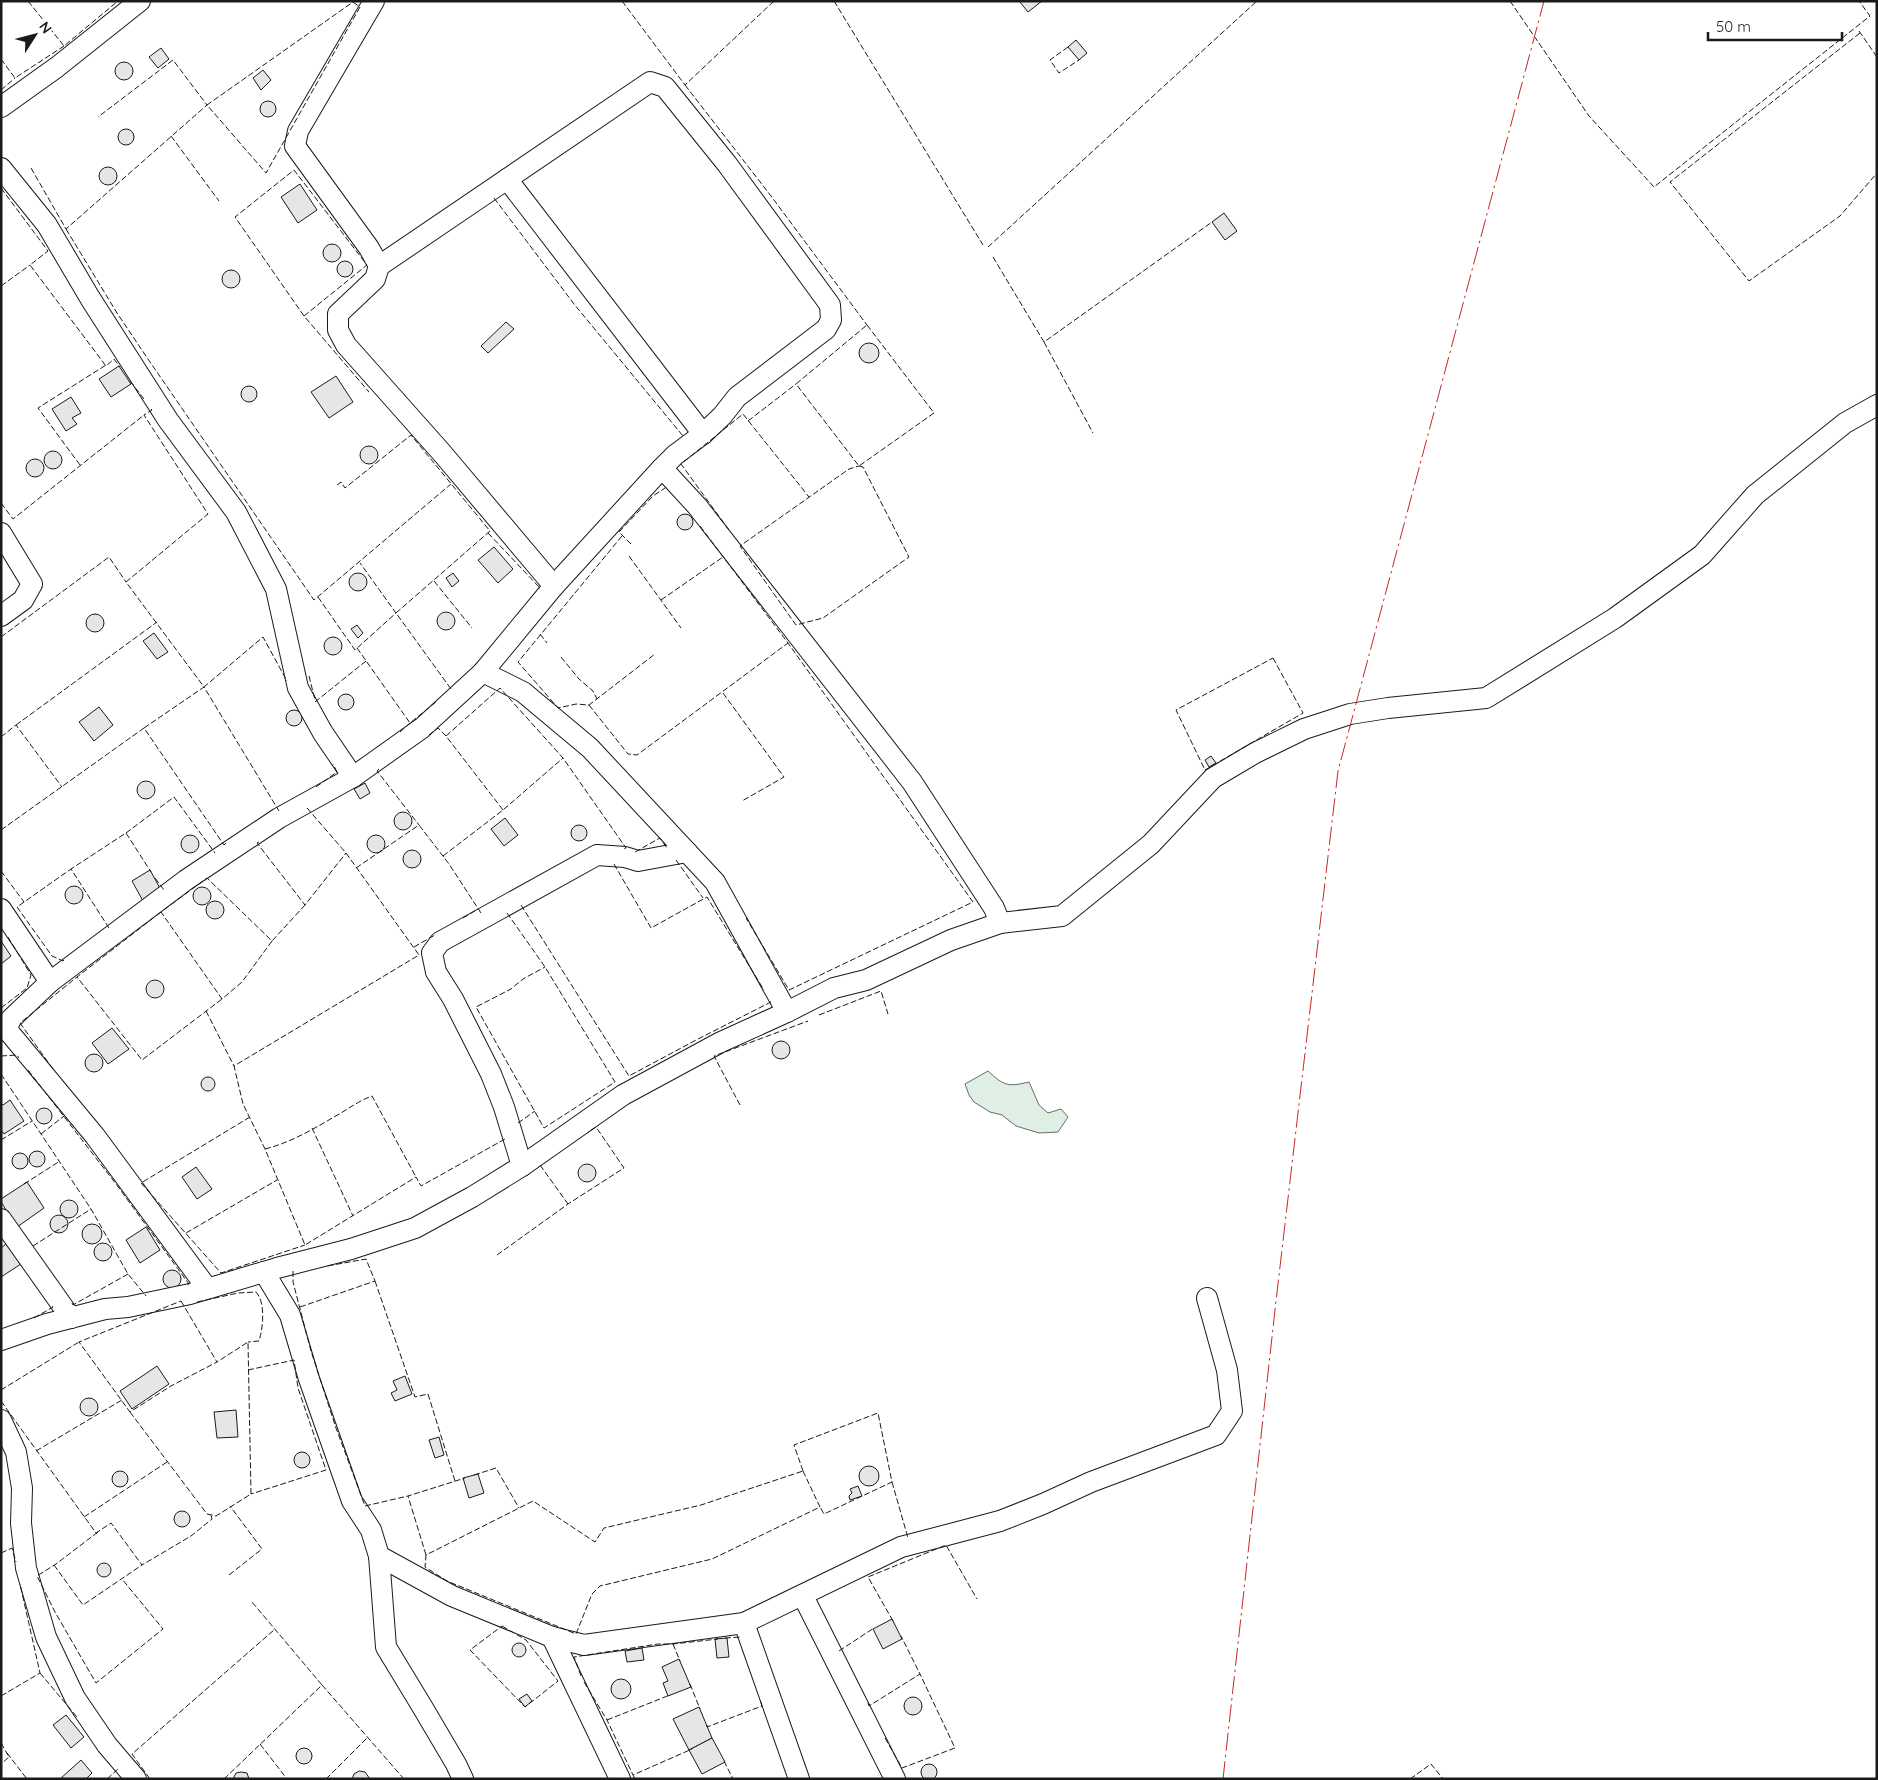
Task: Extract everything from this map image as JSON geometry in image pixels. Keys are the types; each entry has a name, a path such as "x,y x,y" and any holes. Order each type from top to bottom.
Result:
{"street":[{"path":"1,107 57,67 140,1"},
{"path":"372,2 298,131 295,146 369,248 379,266"},
{"path":"207,1288 94,1136 9,1032 8,1025 11,1019 50,982 194,875 279,818 353,777 422,728 483,672 554,586 675,455 703,434 737,398 826,328 831,320 830,306 727,164 665,87 650,82 379,266 374,279 338,314 338,330 346,345 442,452 554,586"},
{"path":"1,168 47,225 90,298 168,420 236,512 276,589 298,688 323,733 353,777"},
{"path":"507,179 703,434"},
{"path":"1,1340 47,1324 105,1309 128,1307 190,1294 264,1272 351,1250 415,1228 522,1166 623,1095 721,1042 834,988 866,980 951,940 1000,923 1062,916 1151,844 1213,778 1255,753 1304,729 1350,714 1388,708 1486,698 1615,618 1702,555 1755,495 1845,423 1877,405"},
{"path":"662,468 697,506 912,782 994,908 1000,923"},
{"path":"1,533 32,584 23,600 1,616"},
{"path":"483,672 523,692 590,748 714,882 787,1012"},
{"path":"522,1166 504,1107 491,1074 453,999 436,972 432,953 440,942 597,855 625,857 638,861 687,852"},
{"path":"1,909 50,982"},
{"path":"1,1219 71,1318"},
{"path":"264,1272 290,1315 309,1379 352,1501 371,1530 379,1556 386,1647 463,1779"},
{"path":"379,1556 452,1596 552,1637 584,1645 744,1623 901,1547 1000,1521 1044,1504 1091,1482 1216,1435 1232,1411 1226,1370 1207,1298"},
{"path":"1,1420 16,1452 22,1488 21,1523 26,1568 46,1637 75,1698 107,1745 136,1779"},
{"path":"803,1596 895,1779"},
{"path":"744,1623 799,1779"},
{"path":"552,1637 620,1779"}],"green space":[{"path":"988,1071 998,1080 1007,1084 1029,1082 1039,1105 1048,1113 1061,1109 1068,1117 1058,1132 1039,1133 1016,1126 1002,1115 990,1112 974,1102 965,1084"}],"building":[{"path":"1021,1 1042,1 1028,12"},
{"path":"1076,40 1087,53 1079,60 1068,47"},
{"path":"161,48 169,59 158,68 149,57"},
{"path":"124,62 130,65 133,71 130,77 124,80 118,77 115,71 118,65"},
{"path":"263,70 271,80 261,90 253,78"},
{"path":"268,101 276,109 268,117 260,109"},
{"path":"126,129 134,137 126,145 118,137"},
{"path":"108,167 114,170 117,176 114,182 108,185 102,182 99,176 102,170"},
{"path":"300,184 317,210 298,223 281,197"},
{"path":"1224,213 1237,231 1225,240 1212,222"},
{"path":"332,244 338,247 341,253 338,259 332,262 326,259 323,253 326,247"},
{"path":"345,261 353,269 345,277 337,269"},
{"path":"231,270 237,273 240,279 237,285 231,288 225,285 222,279 225,273"},
{"path":"506,322 514,329 488,353 481,346"},
{"path":"869,343 876,346 879,353 876,360 869,363 862,360 859,353 862,346"},
{"path":"119,366 131,384 111,397 99,379"},
{"path":"336,376 353,402 329,418 311,392"},
{"path":"246,386 252,386 257,391 255,400 246,402 241,397 241,391"},
{"path":"71,397 81,413 72,418 77,424 66,431 52,409"},
{"path":"369,446 375,449 378,455 375,461 369,464 363,461 360,455 363,449"},
{"path":"53,451 59,454 62,460 59,466 53,469 47,466 44,460 47,454"},
{"path":"35,459 41,462 44,468 41,474 35,477 29,474 26,468 29,462"},
{"path":"685,514 693,522 685,530 677,522"},
{"path":"494,547 513,569 498,583 478,560"},
{"path":"358,573 364,576 367,582 364,588 358,591 352,588 349,582 352,576"},
{"path":"453,573 459,581 452,587 446,578"},
{"path":"446,612 452,615 455,621 452,627 446,630 440,627 437,621 440,615"},
{"path":"95,614 101,617 104,623 101,629 95,632 89,629 86,623 89,617"},
{"path":"357,625 363,633 358,638 351,629"},
{"path":"154,633 168,652 157,659 143,641"},
{"path":"333,637 339,640 342,646 339,652 333,655 327,652 324,646 327,640"},
{"path":"343,694 349,694 354,699 352,708 343,710 338,705 338,699"},
{"path":"99,707 113,725 94,741 79,722"},
{"path":"294,710 302,718 294,726 286,718"},
{"path":"1211,756 1216,763 1209,767 1205,760"},
{"path":"146,781 152,784 155,790 152,796 146,799 140,796 137,790 140,784"},
{"path":"365,783 370,793 360,799 354,789"},
{"path":"403,812 409,815 412,821 409,827 403,830 397,827 394,821 397,815"},
{"path":"505,818 518,835 504,846 491,829"},
{"path":"579,825 585,827 587,833 585,839 579,841 573,839 571,833 573,827"},
{"path":"190,835 196,838 199,844 196,850 190,853 184,850 181,844 184,838"},
{"path":"376,835 382,838 385,844 382,850 376,853 370,850 367,844 370,838"},
{"path":"412,850 418,853 421,859 418,865 412,868 406,865 403,859 406,853"},
{"path":"150,870 161,890 143,901 132,881"},
{"path":"74,886 80,889 83,895 80,901 74,904 68,901 65,895 68,889"},
{"path":"202,887 208,890 211,896 208,902 202,905 196,902 193,896 196,890"},
{"path":"215,901 221,904 224,910 221,916 215,919 209,916 206,910 209,904"},
{"path":"1,941 11,956 1,964"},
{"path":"155,980 161,983 164,989 161,995 155,998 149,995 146,989 149,983"},
{"path":"112,1028 129,1049 108,1064 92,1043"},
{"path":"781,1041 787,1044 790,1050 787,1056 781,1059 775,1056 772,1050 775,1044"},
{"path":"94,1054 100,1057 103,1063 100,1069 94,1072 88,1069 85,1063 88,1057"},
{"path":"208,1077 213,1079 215,1084 213,1089 208,1091 203,1089 201,1084 203,1079"},
{"path":"10,1100 24,1121 4,1134 1,1130 1,1103 3,1105"},
{"path":"44,1108 50,1110 52,1116 50,1122 44,1124 38,1122 36,1116 38,1110"},
{"path":"37,1151 45,1159 37,1167 29,1159"},
{"path":"17,1153 23,1153 28,1158 26,1167 17,1169 12,1164 12,1158"},
{"path":"587,1164 593,1167 596,1173 593,1179 587,1182 581,1179 578,1173 581,1167"},
{"path":"196,1167 212,1189 197,1199 182,1177"},
{"path":"27,1182 44,1208 17,1227 1,1199"},
{"path":"69,1200 75,1203 78,1209 75,1215 69,1218 63,1215 60,1209 63,1203"},
{"path":"59,1215 65,1218 68,1224 65,1230 59,1233 53,1230 50,1224 53,1218"},
{"path":"92,1224 99,1227 102,1234 99,1241 92,1244 85,1241 82,1234 85,1227"},
{"path":"146,1227 160,1250 140,1263 126,1240"},
{"path":"7,1243 21,1264 1,1277 1,1248"},
{"path":"103,1243 109,1246 112,1252 109,1258 103,1261 97,1258 94,1252 97,1246"},
{"path":"172,1270 178,1273 181,1279 178,1285 172,1288 166,1285 163,1279 166,1273"},
{"path":"157,1366 169,1384 132,1409 120,1391"},
{"path":"405,1376 412,1394 395,1401 391,1393 397,1390 393,1381"},
{"path":"89,1398 95,1401 98,1407 95,1413 89,1416 83,1413 80,1407 83,1401"},
{"path":"236,1410 238,1437 217,1438 214,1412"},
{"path":"439,1437 444,1455 435,1458 429,1440"},
{"path":"302,1452 308,1454 310,1460 308,1466 302,1468 296,1466 294,1460 296,1454"},
{"path":"869,1466 876,1469 879,1476 876,1483 869,1486 862,1483 859,1476 862,1469"},
{"path":"120,1471 126,1473 128,1479 126,1485 120,1487 114,1485 112,1479 114,1473"},
{"path":"478,1474 484,1493 469,1498 463,1478"},
{"path":"858,1486 862,1496 850,1500 849,1496 852,1493 850,1489"},
{"path":"179,1511 185,1511 190,1516 188,1525 179,1527 174,1522 174,1516"},
{"path":"101,1563 107,1563 111,1570 107,1577 101,1577 97,1573 97,1567"},
{"path":"892,1619 902,1639 883,1649 873,1629"},
{"path":"727,1638 729,1657 717,1658 715,1639"},
{"path":"516,1643 522,1643 526,1650 522,1657 516,1657 512,1653 512,1647"},
{"path":"642,1648 644,1660 627,1662 625,1651"},
{"path":"679,1659 691,1687 668,1696 663,1683 668,1681 662,1667"},
{"path":"621,1679 628,1682 631,1689 628,1696 621,1699 614,1696 611,1689 614,1682"},
{"path":"527,1694 532,1701 525,1707 519,1699"},
{"path":"913,1697 919,1700 922,1706 919,1712 913,1715 907,1712 904,1706 907,1700"},
{"path":"699,1707 712,1738 689,1750 673,1719"},
{"path":"66,1715 84,1737 71,1748 53,1725"},
{"path":"712,1738 725,1762 702,1774 689,1750"},
{"path":"301,1748 307,1748 312,1753 310,1762 301,1764 296,1759 296,1753"},
{"path":"81,1760 92,1773 86,1779 60,1779"},
{"path":"929,1764 935,1766 937,1772 935,1778 929,1780 923,1778 921,1772 923,1766"},
{"path":"359,1771 365,1772 370,1779 352,1779 354,1774"},
{"path":"236,1773 247,1773 249,1779 233,1779"}],"fence":[{"path":"28,1 64,46 118,1"},
{"path":"622,1 685,85 774,1"},
{"path":"834,1 983,245"},
{"path":"988,247 1257,1"},
{"path":"1510,1 1589,116 1654,187 1870,16 1859,1"},
{"path":"353,2 360,7 266,173 207,105 353,2"},
{"path":"1859,31 1877,57"},
{"path":"1860,33 1670,182 1749,281 1840,216 1877,173"},
{"path":"1,59 15,78 64,46"},
{"path":"1068,47 1050,60 1059,73 1079,60"},
{"path":"31,168 66,229 207,105 173,60 98,117"},
{"path":"1,90 15,78"},
{"path":"685,85 867,325"},
{"path":"171,136 219,201"},
{"path":"304,316 367,265 294,170 235,217 304,316 369,392"},
{"path":"1,188 48,251 30,265 106,366 114,359 120,367"},
{"path":"494,198 574,304 683,436"},
{"path":"993,257 1044,342 1212,222"},
{"path":"66,229 117,313 314,600 451,484"},
{"path":"1,286 30,265"},
{"path":"867,325 934,413 859,466 796,384 867,325"},
{"path":"1044,342 1093,433"},
{"path":"80,465 38,408 106,365"},
{"path":"130,381 144,399"},
{"path":"748,421 796,384"},
{"path":"151,409 144,415 208,514 126,582 204,687 263,637 287,681"},
{"path":"729,530 681,464 743,414 809,497"},
{"path":"1,503 13,519 144,415"},
{"path":"337,485 341,482 345,488 411,435 490,531 396,613 451,689"},
{"path":"859,466 863,467 909,557 823,618 796,625 740,546 849,469 859,466"},
{"path":"631,544 619,532 653,496 668,486"},
{"path":"700,526 788,643 973,902 789,990 746,918"},
{"path":"488,533 539,589"},
{"path":"622,536 518,662 558,708 576,704 589,705 655,654"},
{"path":"629,556 681,628"},
{"path":"1,637 109,557 126,582"},
{"path":"661,600 723,557"},
{"path":"318,597 355,650 396,613 360,563"},
{"path":"434,581 472,628"},
{"path":"16,725 157,622"},
{"path":"540,634 547,643"},
{"path":"589,705 628,754 637,755 788,643"},
{"path":"357,648 410,723 436,702"},
{"path":"561,657 579,679 593,691 597,699"},
{"path":"1273,658 1303,713 1205,770 1176,710 1273,658"},
{"path":"315,702 366,661"},
{"path":"309,676 315,700"},
{"path":"226,843 224,845 144,728 204,687 279,811"},
{"path":"503,810 446,736 500,688 563,758 626,848 624,849"},
{"path":"723,693 784,777 742,801"},
{"path":"400,732 410,723"},
{"path":"1,737 16,725 62,787"},
{"path":"1,830 144,728"},
{"path":"429,735 438,728 446,736"},
{"path":"443,856 503,810 563,758"},
{"path":"316,787 337,772 333,764"},
{"path":"379,769 377,771 419,825"},
{"path":"126,833 174,797 215,853"},
{"path":"307,808 346,853 419,955 234,1066 243,1104 265,1149 305,1245 416,1177 421,1186 505,1139"},
{"path":"356,868 419,825 449,864 481,913"},
{"path":"109,928 71,869 126,833 151,872"},
{"path":"635,852 660,838 667,848"},
{"path":"259,842 257,843 305,905 346,853"},
{"path":"676,860 703,898"},
{"path":"614,864 651,928 707,897 764,990"},
{"path":"64,960 52,956 17,907 71,869"},
{"path":"1,871 24,902"},
{"path":"155,878 164,890"},
{"path":"272,941 242,982 222,999 161,912 207,878 272,941 305,905"},
{"path":"521,905 629,1076 770,1001"},
{"path":"463,918 478,909"},
{"path":"161,912 77,977 142,1060 222,999"},
{"path":"507,913 545,967 615,1082 544,1128 476,1007 511,989 523,979 545,967"},
{"path":"414,947 435,935"},
{"path":"1,1008 27,988 31,975 8,937"},
{"path":"53,1069 20,1023 77,977"},
{"path":"819,1015 881,991 888,1014"},
{"path":"206,1011 234,1066"},
{"path":"740,1105 714,1056 808,1021"},
{"path":"1,1056 17,1055 19,1058"},
{"path":"28,1070 116,1184 189,1284 186,1285"},
{"path":"1,1074 91,1209 128,1274 146,1296"},
{"path":"265,1149 300,1136 372,1096 416,1177"},
{"path":"518,1123 535,1111"},
{"path":"41,1134 64,1116"},
{"path":"250,1117 141,1183 221,1273 305,1245"},
{"path":"1,1140 32,1121"},
{"path":"497,1255 568,1204 624,1168 596,1127 588,1132"},
{"path":"312,1128 353,1216"},
{"path":"24,1184 60,1161"},
{"path":"540,1165 568,1204"},
{"path":"186,1233 277,1180"},
{"path":"33,1246 91,1209"},
{"path":"300,1307 375,1281 366,1259 327,1266"},
{"path":"293,1271 293,1282 311,1351 336,1428 365,1506 408,1496"},
{"path":"72,1303 73,1305 128,1274"},
{"path":"375,1281 415,1397 428,1394 455,1481"},
{"path":"197,1302 238,1293 256,1292 261,1302 262,1329 259,1341 248,1342"},
{"path":"181,1301 217,1362 171,1386 130,1412 79,1342 181,1301"},
{"path":"34,1318 53,1307 51,1304"},
{"path":"1,1390 79,1342"},
{"path":"130,1412 207,1514 216,1516 251,1494 248,1342 217,1362"},
{"path":"248,1370 294,1360 298,1388 326,1470 251,1494"},
{"path":"36,1451 122,1400"},
{"path":"1,1401 96,1533 111,1523 142,1565 191,1536 212,1519 211,1515"},
{"path":"803,1471 794,1445 878,1413 892,1482 824,1514 820,1507"},
{"path":"84,1517 167,1462"},
{"path":"474,1475 496,1468 519,1508"},
{"path":"803,1471 820,1507 712,1559 600,1586 592,1594 576,1634 447,1581 425,1567 426,1555 533,1501 595,1542 604,1528 701,1505 803,1471"},
{"path":"426,1555 408,1496 465,1478"},
{"path":"892,1482 908,1538"},
{"path":"229,1575 262,1549 230,1506"},
{"path":"98,1532 37,1576 55,1612 96,1683 163,1629 122,1579"},
{"path":"893,1621 868,1577 946,1545 977,1599"},
{"path":"1,1553 12,1548 16,1562"},
{"path":"54,1565 83,1605 142,1565"},
{"path":"1,1696 40,1673 20,1584"},
{"path":"224,1779 322,1685 252,1602"},
{"path":"502,1626 526,1640 558,1681 525,1707 470,1650 502,1626"},
{"path":"839,1651 874,1628"},
{"path":"150,1779 132,1754 274,1630"},
{"path":"868,1703 869,1706 920,1674 901,1636"},
{"path":"725,1638 742,1637"},
{"path":"581,1676 574,1657 658,1644 718,1639"},
{"path":"673,1644 680,1661"},
{"path":"40,1673 77,1717"},
{"path":"885,1738 902,1768 955,1748 920,1674"},
{"path":"584,1682 607,1720 633,1775"},
{"path":"690,1684 700,1709"},
{"path":"322,1685 404,1779"},
{"path":"607,1720 670,1695"},
{"path":"707,1725 707,1727 762,1706 760,1699"},
{"path":"326,1779 367,1738"},
{"path":"1,1743 9,1757 1,1764"},
{"path":"260,1744 287,1779"},
{"path":"635,1779 633,1775 692,1749"},
{"path":"7,1753 27,1779"},
{"path":"724,1761 733,1779"},
{"path":"1410,1779 1431,1764 1443,1779"},
{"path":"107,1779 119,1768"}],"power":[{"path":"1223,1779 1276,1301 1338,771 1544,1"}]}
